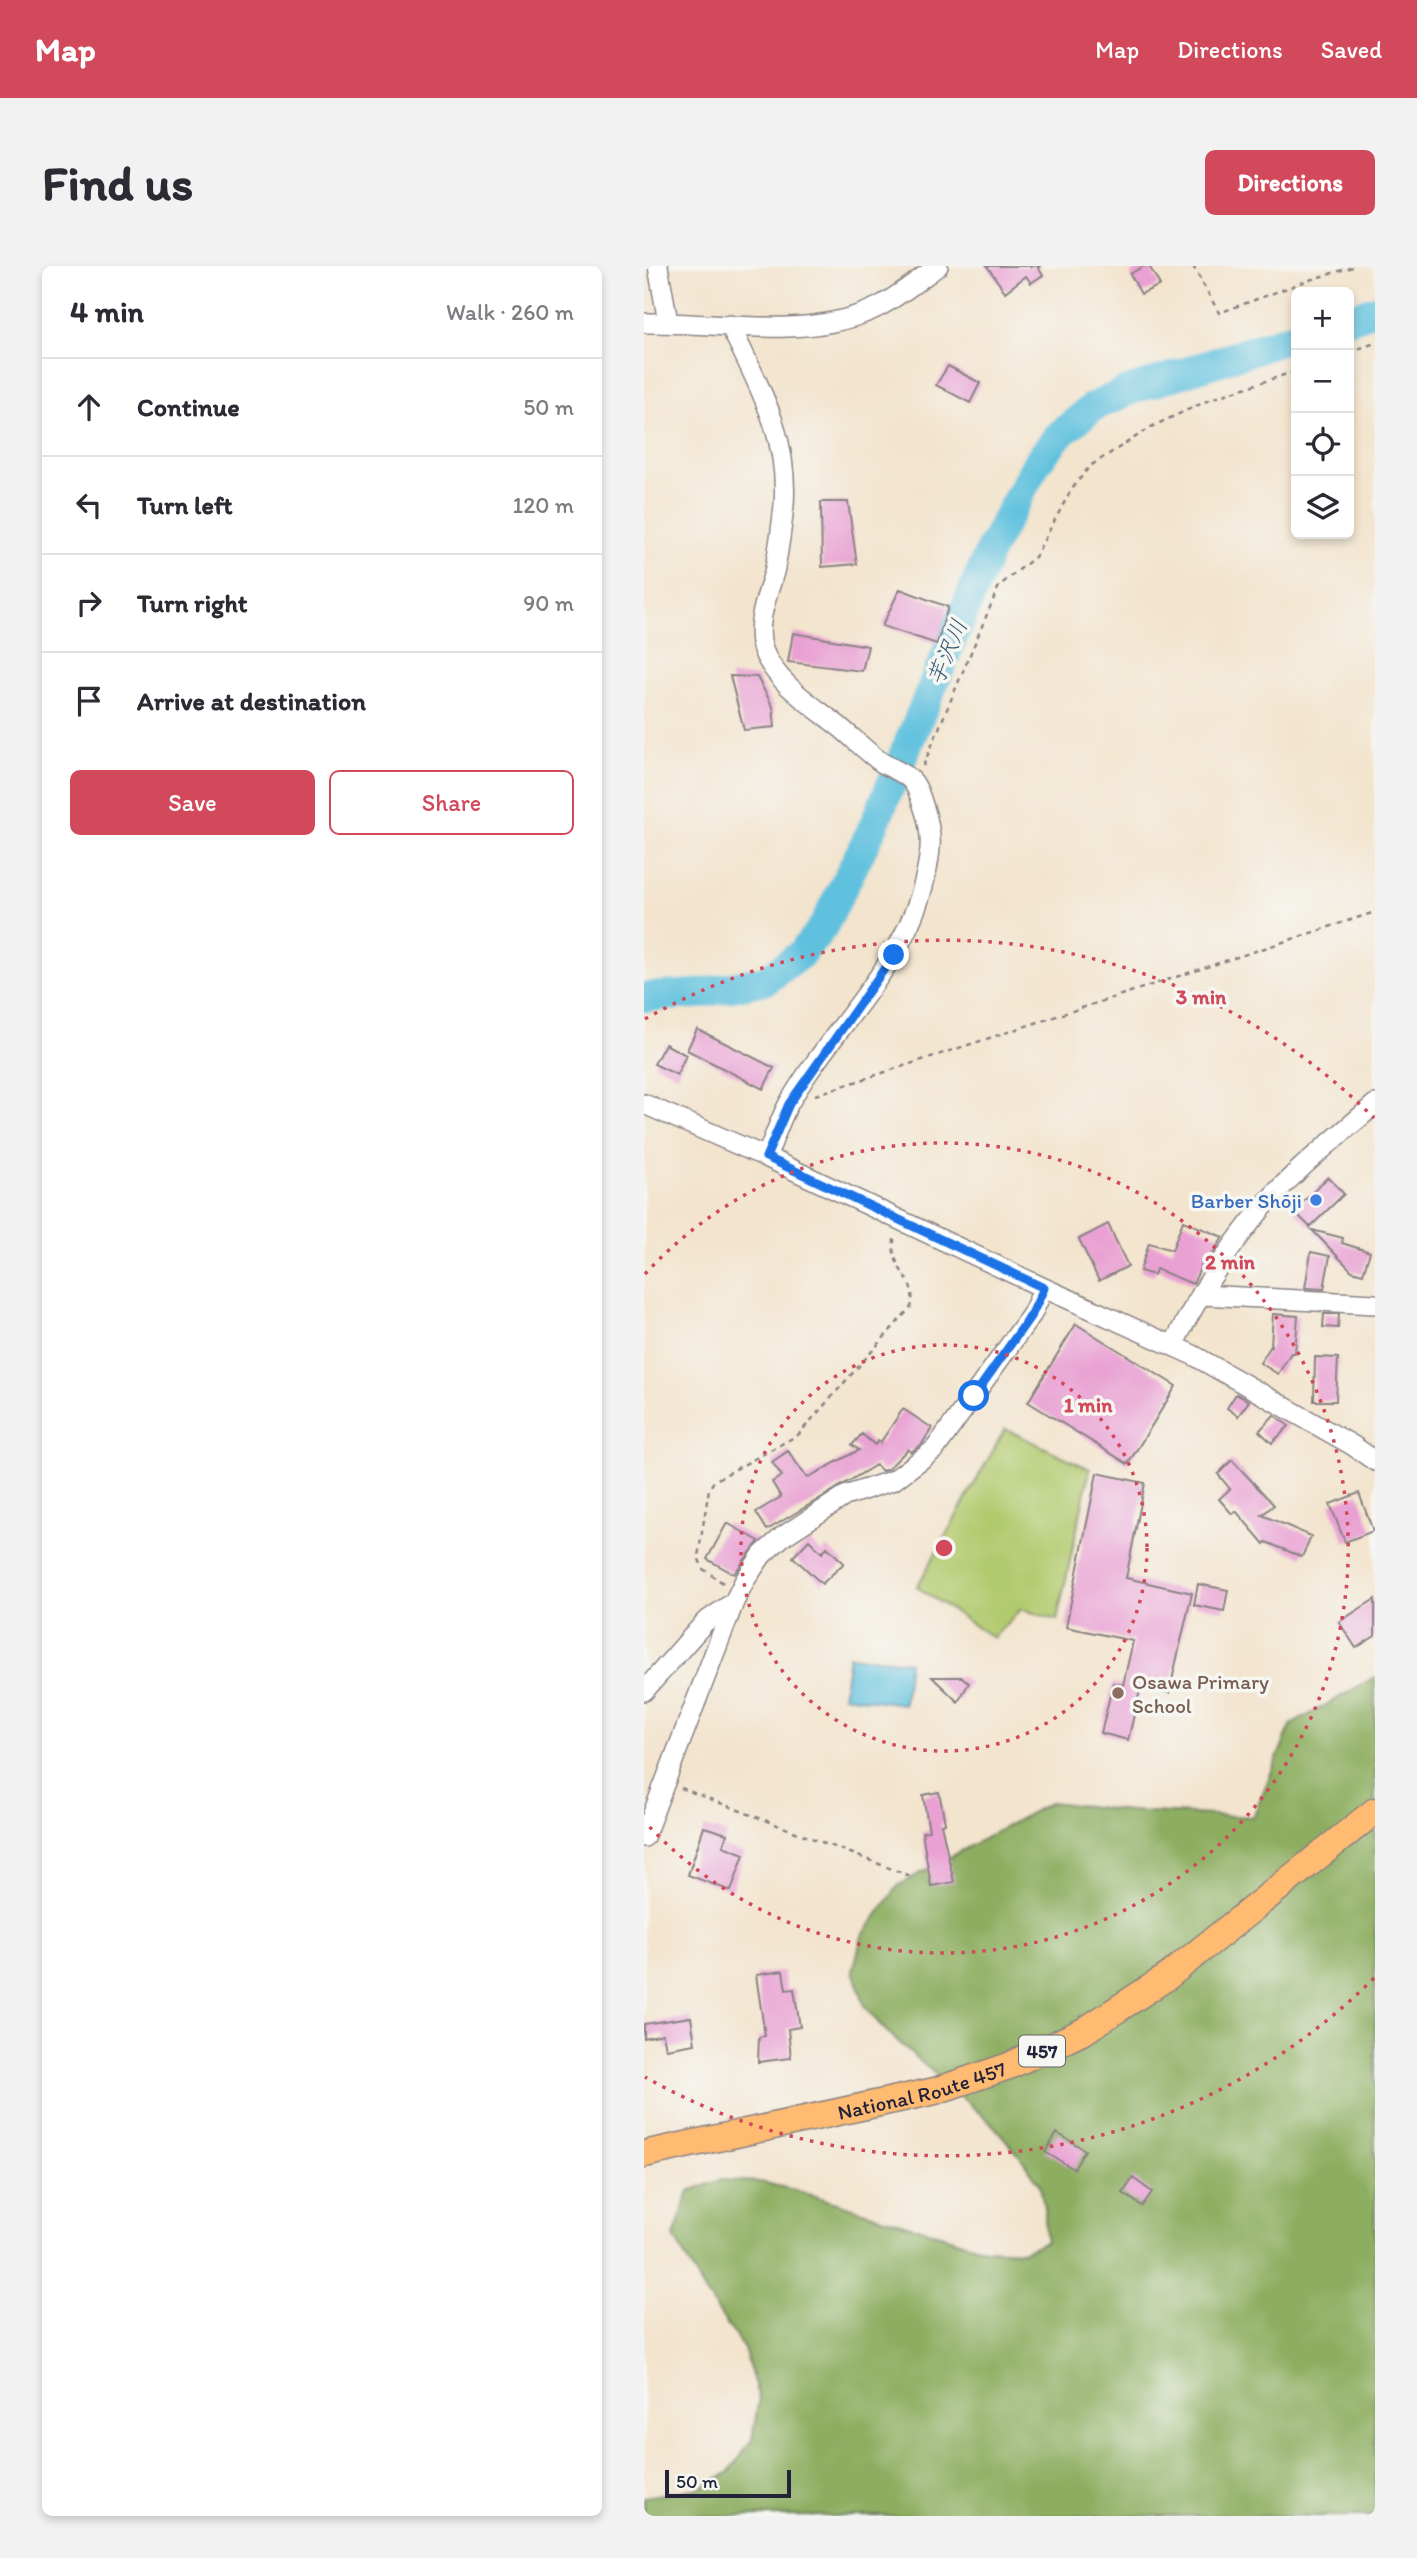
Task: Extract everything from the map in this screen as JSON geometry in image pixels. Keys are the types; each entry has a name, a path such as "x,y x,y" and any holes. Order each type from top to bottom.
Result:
{"highway":[{"name":"National Route 457","path":"644,2154 935,2091 1009,2066 1084,2031 1167,1977 1375,1811"}],"street":[{"path":"658,266 668,322"},
{"path":"644,323 788,327 838,321 880,306 938,266"},
{"path":"730,325 770,409 779,438 784,482 784,504 775,566 760,622 762,649 773,669 787,685 881,762 912,781 930,828 932,848 922,892 906,935 881,976 789,1104 766,1157"},
{"path":"644,1104 766,1157 1193,1355 1375,1461"},
{"path":"1172,1345 1233,1246 1265,1205 1372,1111"},
{"path":"644,1836 734,1602 762,1555 782,1537 845,1496 894,1480 935,1449 1032,1314 1044,1288"},
{"path":"1202,1295 1375,1304"},
{"path":"644,1691 705,1622 734,1602"}],"path":[{"path":"1193,266 1219,313 1225,313 1309,280 1356,266"},
{"path":"1354,350 1375,343"},
{"path":"912,781 999,586 1035,557 1071,490 1090,466 1153,426 1211,399 1291,373"},
{"path":"789,1104 1375,912"},
{"path":"734,1602 728,1587 703,1569 698,1557 709,1489 714,1481 797,1435 911,1307 914,1297 911,1287 895,1257 894,1239 904,1221"},
{"path":"664,1782 913,1877"}],"green space":[{"path":"1005,1429 1090,1469 1057,1620 1021,1609 993,1638 917,1587"},
{"path":"1375,1677 1375,2516 644,2516 644,2497 699,2488 730,2472 752,2439 759,2399 744,2349 704,2290 674,2237 689,2191 721,2180 760,2182 795,2190 985,2249 1024,2251 1046,2241 1040,2185 1019,2155 994,2126 883,2028 865,2007 853,1971 862,1936 899,1885 1051,1802 1129,1811 1253,1817 1291,1725"}],"water":[{"path":"849,1656 909,1662 904,1704 843,1696"}],"building":[{"path":"987,266 1040,266 1038,268 1043,275 1031,283 1026,276 1005,292"},
{"path":"1149,266 1160,285 1141,294 1130,274"},
{"path":"948,366 980,383 970,403 936,385"},
{"path":"821,502 848,502 857,564 822,567"},
{"path":"900,589 948,607 937,644 882,626"},
{"path":"793,633 868,646 862,671 788,662"},
{"path":"730,676 757,677 773,707 775,727 744,730"},
{"path":"697,1029 774,1068 763,1089 687,1050"},
{"path":"665,1044 686,1055 677,1075 654,1064"},
{"path":"1328,1177 1344,1194 1310,1227 1294,1211"},
{"path":"1183,1221 1223,1237 1205,1266 1202,1264 1193,1284 1156,1269 1154,1275 1140,1271 1149,1243 1172,1250"},
{"path":"1108,1224 1128,1266 1099,1281 1079,1239"},
{"path":"1312,1230 1343,1238 1342,1243 1370,1252 1363,1274 1352,1271"},
{"path":"1311,1252 1330,1256 1324,1289 1305,1288"},
{"path":"1273,1314 1298,1316 1295,1353 1291,1353 1278,1374 1260,1363 1271,1346"},
{"path":"1324,1314 1339,1314 1338,1328 1323,1327"},
{"path":"1076,1324 1176,1386 1128,1464 1028,1402"},
{"path":"1315,1357 1338,1358 1336,1401 1314,1401"},
{"path":"1236,1394 1249,1401 1238,1416 1227,1408"},
{"path":"903,1409 932,1428 922,1444 911,1452 908,1449 888,1469 882,1471 876,1465 767,1530 756,1512 781,1497 772,1482 782,1476 772,1462 788,1451 807,1478 859,1450 852,1445 862,1434 875,1445 878,1441 880,1443"},
{"path":"1274,1415 1289,1426 1272,1443 1259,1431"},
{"path":"1232,1460 1274,1505 1262,1515 1311,1536 1302,1557 1266,1542 1264,1544 1236,1511 1232,1514 1219,1499 1230,1489 1218,1474"},
{"path":"1097,1473 1145,1483 1126,1578 1192,1593 1169,1693 1141,1686 1128,1740 1101,1733 1113,1683 1123,1685 1133,1641 1066,1627"},
{"path":"1359,1493 1373,1531 1345,1542 1330,1504"},
{"path":"727,1523 759,1541 734,1574 707,1559"},
{"path":"809,1540 822,1553 827,1547 844,1563 822,1584 793,1557"},
{"path":"1198,1584 1228,1590 1224,1611 1194,1605"},
{"path":"1375,1599 1375,1636 1356,1648 1339,1622"},
{"path":"932,1677 962,1677 969,1683 958,1702"},
{"path":"939,1792 945,1823 941,1824 954,1882 931,1886 922,1832 929,1831 923,1795"},
{"path":"704,1827 727,1834 723,1846 744,1854 731,1891 688,1875"},
{"path":"783,1971 786,1990 794,1989 800,2027 788,2029 791,2058 758,2062 759,2037 765,2036 756,1975"},
{"path":"691,2017 695,2044 666,2049 663,2034 644,2038 644,2024"},
{"path":"1057,2133 1085,2150 1074,2169 1045,2152"},
{"path":"1133,2178 1152,2192 1142,2206 1123,2193"}],"waterway":[{"name":"芋沢川","path":"1354,317 1375,310"},
{"name":"芋沢川","path":"644,997 697,994 766,980 801,954 823,927 874,825 990,550 1037,462 1059,435 1093,407 1128,391 1291,338"}],"place":[{"name":"Barber Shōji","path":"1316,1200"},
{"name":"Osawa Primary School","path":"1118,1693"}],"route":[{"path":"894,955 789,1104 766,1157 1044,1288 1032,1314 974,1396"}]}
